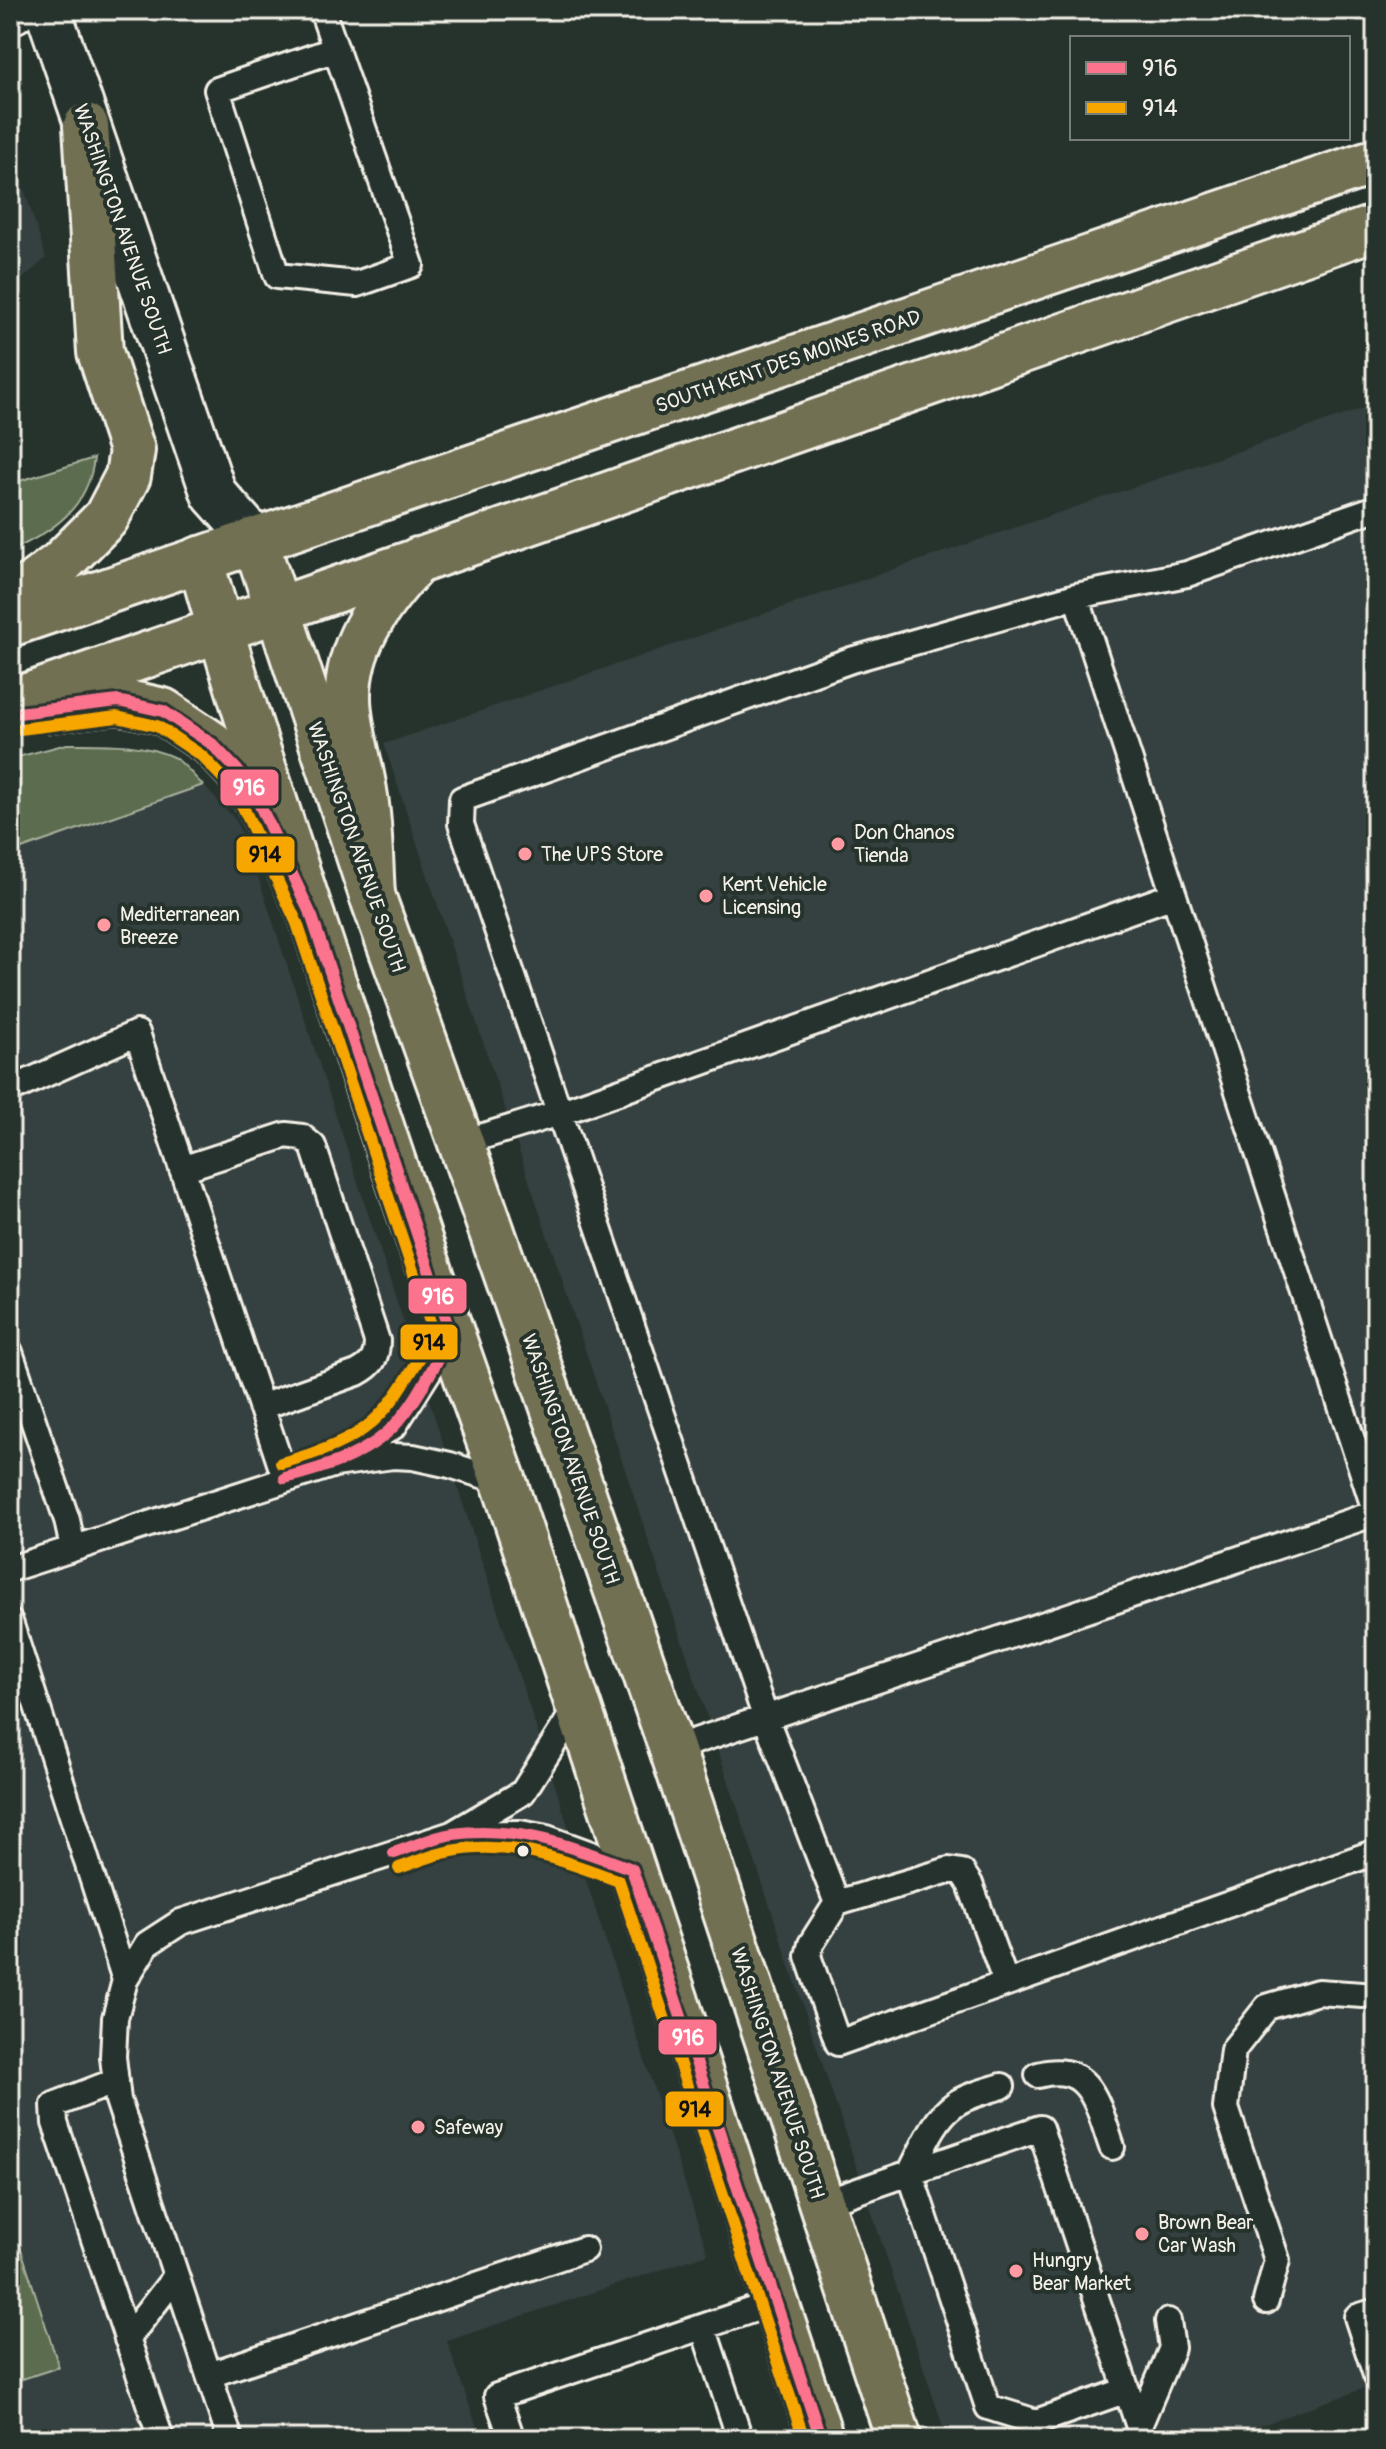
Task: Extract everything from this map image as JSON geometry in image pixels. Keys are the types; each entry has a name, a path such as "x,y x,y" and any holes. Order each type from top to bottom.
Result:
{"main road":[{"name":"WASHINGTON AVENUE SOUTH","path":"48,10 214,494 255,540 372,895 672,1749 899,2439"},
{"path":"10,601 61,563 106,518 128,476 132,450 100,352 86,126"},
{"name":"SOUTH KENT DES MOINES ROAD","path":"10,624 1376,161"},
{"path":"10,702 1376,227"},
{"path":"214,494 200,559 220,631 451,1336 504,1482 821,2439"},
{"path":"372,895 365,798 348,709 350,677 361,637 370,619 419,559"},
{"path":"10,714 118,701 163,711 212,744 237,770 257,799 312,917"}],"lane":[{"path":"322,10 336,49 411,265 357,284 277,276 217,90 336,49"},
{"path":"837,1903 766,1719 559,1113 461,824 462,799 846,662 1076,596 1187,574 1376,508"},
{"path":"672,1749 1376,1513 1076,596"},
{"path":"461,1143 559,1113 1174,895"},
{"path":"10,1090 137,1033 285,1478"},
{"path":"182,1169 286,1135 302,1137 313,1146 377,1341 377,1354 370,1366 357,1373 261,1407"},
{"path":"335,1464 368,1446 394,1426 451,1336"},
{"path":"10,1352 67,1520 73,1548"},
{"path":"10,1569 335,1464 393,1456 413,1457 504,1482"},
{"path":"10,1622 125,1980"},
{"path":"230,2439 118,2100 113,2057 115,2018 125,1980 147,1944 181,1922 452,1834 523,1792 578,1705"},
{"path":"452,1834 520,1833 547,1838 632,1869"},
{"path":"1006,1983 970,1884 962,1872 949,1870 837,1903 811,1944 808,1956 838,2043 1376,1852"},
{"path":"1266,2301 1277,2260 1226,2108 1233,2050 1267,2007 1318,1992 1363,1995"},
{"path":"1038,2075 1067,2072 1085,2083 1096,2101 1112,2147"},
{"path":"116,2081 54,2105 55,2123 161,2439"},
{"path":"1002,2086 957,2102 949,2108 910,2173 988,2407 1036,2422 1127,2390"},
{"path":"820,2204 1040,2128 1141,2432"},
{"path":"209,2375 584,2249"},
{"path":"127,2339 176,2276"},
{"path":"512,2439 497,2396 776,2302"},
{"path":"1376,2311 1357,2317 1376,2375"},
{"path":"1141,2432 1172,2348 1168,2321"},
{"path":"703,2327 740,2439"}],"shaded area":[{"path":"10,145 46,258 10,290"},
{"path":"1376,404 1376,2384 1223,2439 947,2439 384,744"},
{"path":"203,785 235,819 250,852 708,2254 447,2341 481,2439 21,2439 10,2406 10,2383 59,2366 10,2215 10,853"}],"green space":[{"path":"94,458 91,475 77,504 54,526 10,551 10,484"},
{"path":"67,744 122,745 163,753 179,761 203,785 10,853 10,759"},
{"path":"10,2215 59,2367 10,2383"}],"transit line":[{"name":"916","path":"10,714 118,701 163,711 212,744 237,770 257,799 312,917 451,1336 411,1404 384,1435 344,1459 285,1478"},
{"name":"914","path":"12,730 117,717 157,726 202,756 225,780 243,807 297,923 434,1334 403,1385 376,1419 339,1443 281,1463"},
{"name":"916","path":"394,1853 445,1835 499,1833 544,1840 632,1869 821,2439"},
{"name":"914","path":"399,1868 445,1852 495,1848 537,1854 619,1881 804,2439"}],"place":[{"name":"Don Chanos Tienda","path":"838,844"},
{"name":"The UPS Store","path":"525,854"},
{"name":"Kent Vehicle Licensing","path":"706,896"},
{"name":"Mediterranean Breeze","path":"104,925"},
{"name":"Safeway","path":"418,2127"},
{"name":"Brown Bear Car Wash","path":"1142,2234"},
{"name":"Hungry Bear Market","path":"1016,2271"}]}
